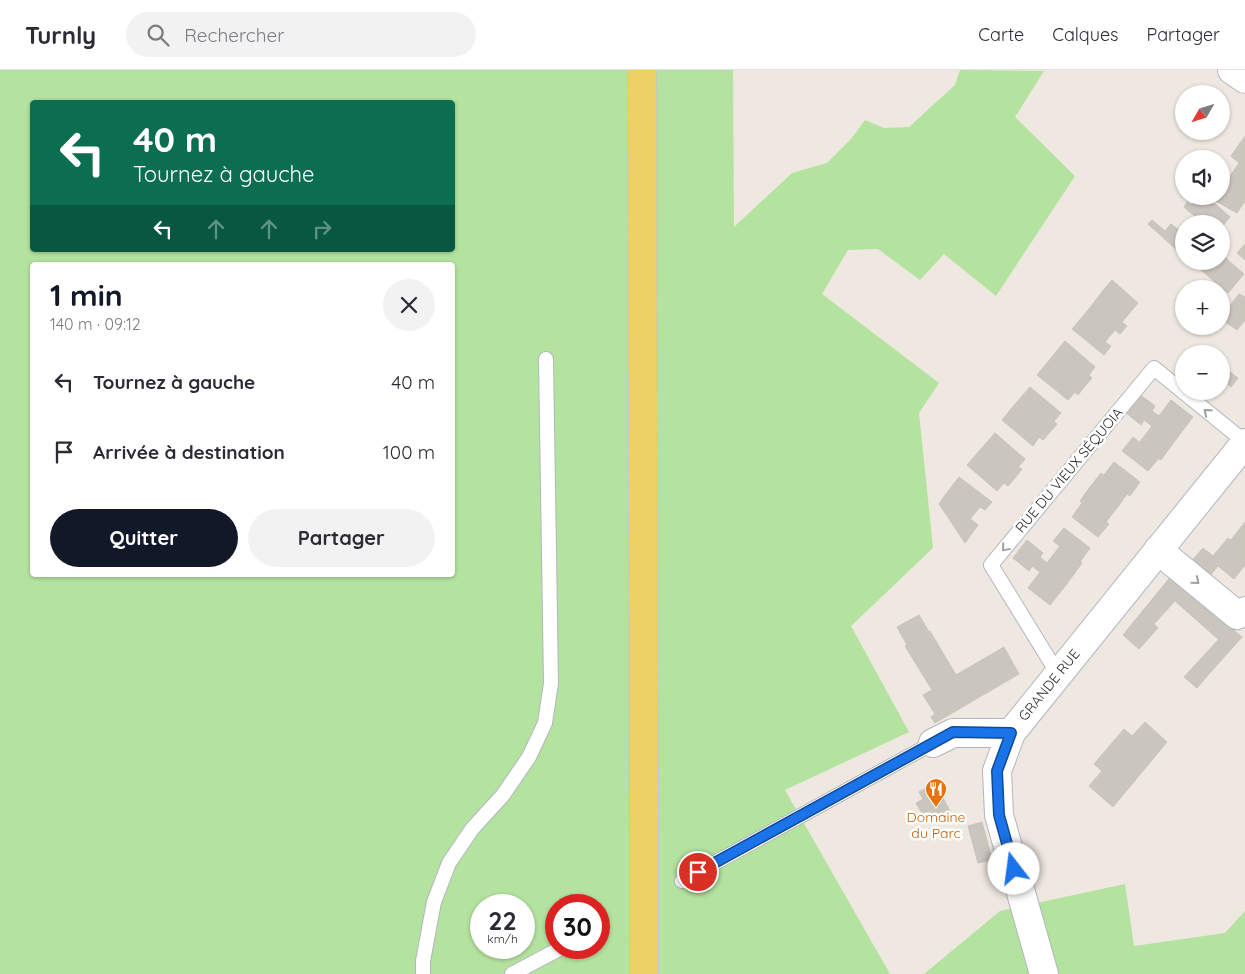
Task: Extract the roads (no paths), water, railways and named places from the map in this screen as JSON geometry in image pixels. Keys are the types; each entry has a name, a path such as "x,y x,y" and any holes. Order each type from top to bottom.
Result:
{"main road":[{"path":"642,70 644,974"}],"street":[{"path":"1232,70 1245,79"},
{"name":"GRANDE RUE","path":"1044,974 999,815 997,771 1011,733 1245,443"},
{"path":"1158,550 1237,615 1245,611"},
{"path":"933,743 953,732 1011,733"}],"lane":[{"path":"423,974 423,961 434,902 449,863 472,829 504,795 529,757 545,723 551,683 546,359"},
{"name":"RUE DU VIEUX SÉQUOIA","path":"1058,674 991,565 1154,368 1245,443"},
{"path":"682,881 933,743"},
{"path":"512,974 545,956"}],"place":[{"name":"Domaine du Parc","path":"936,808"}]}
